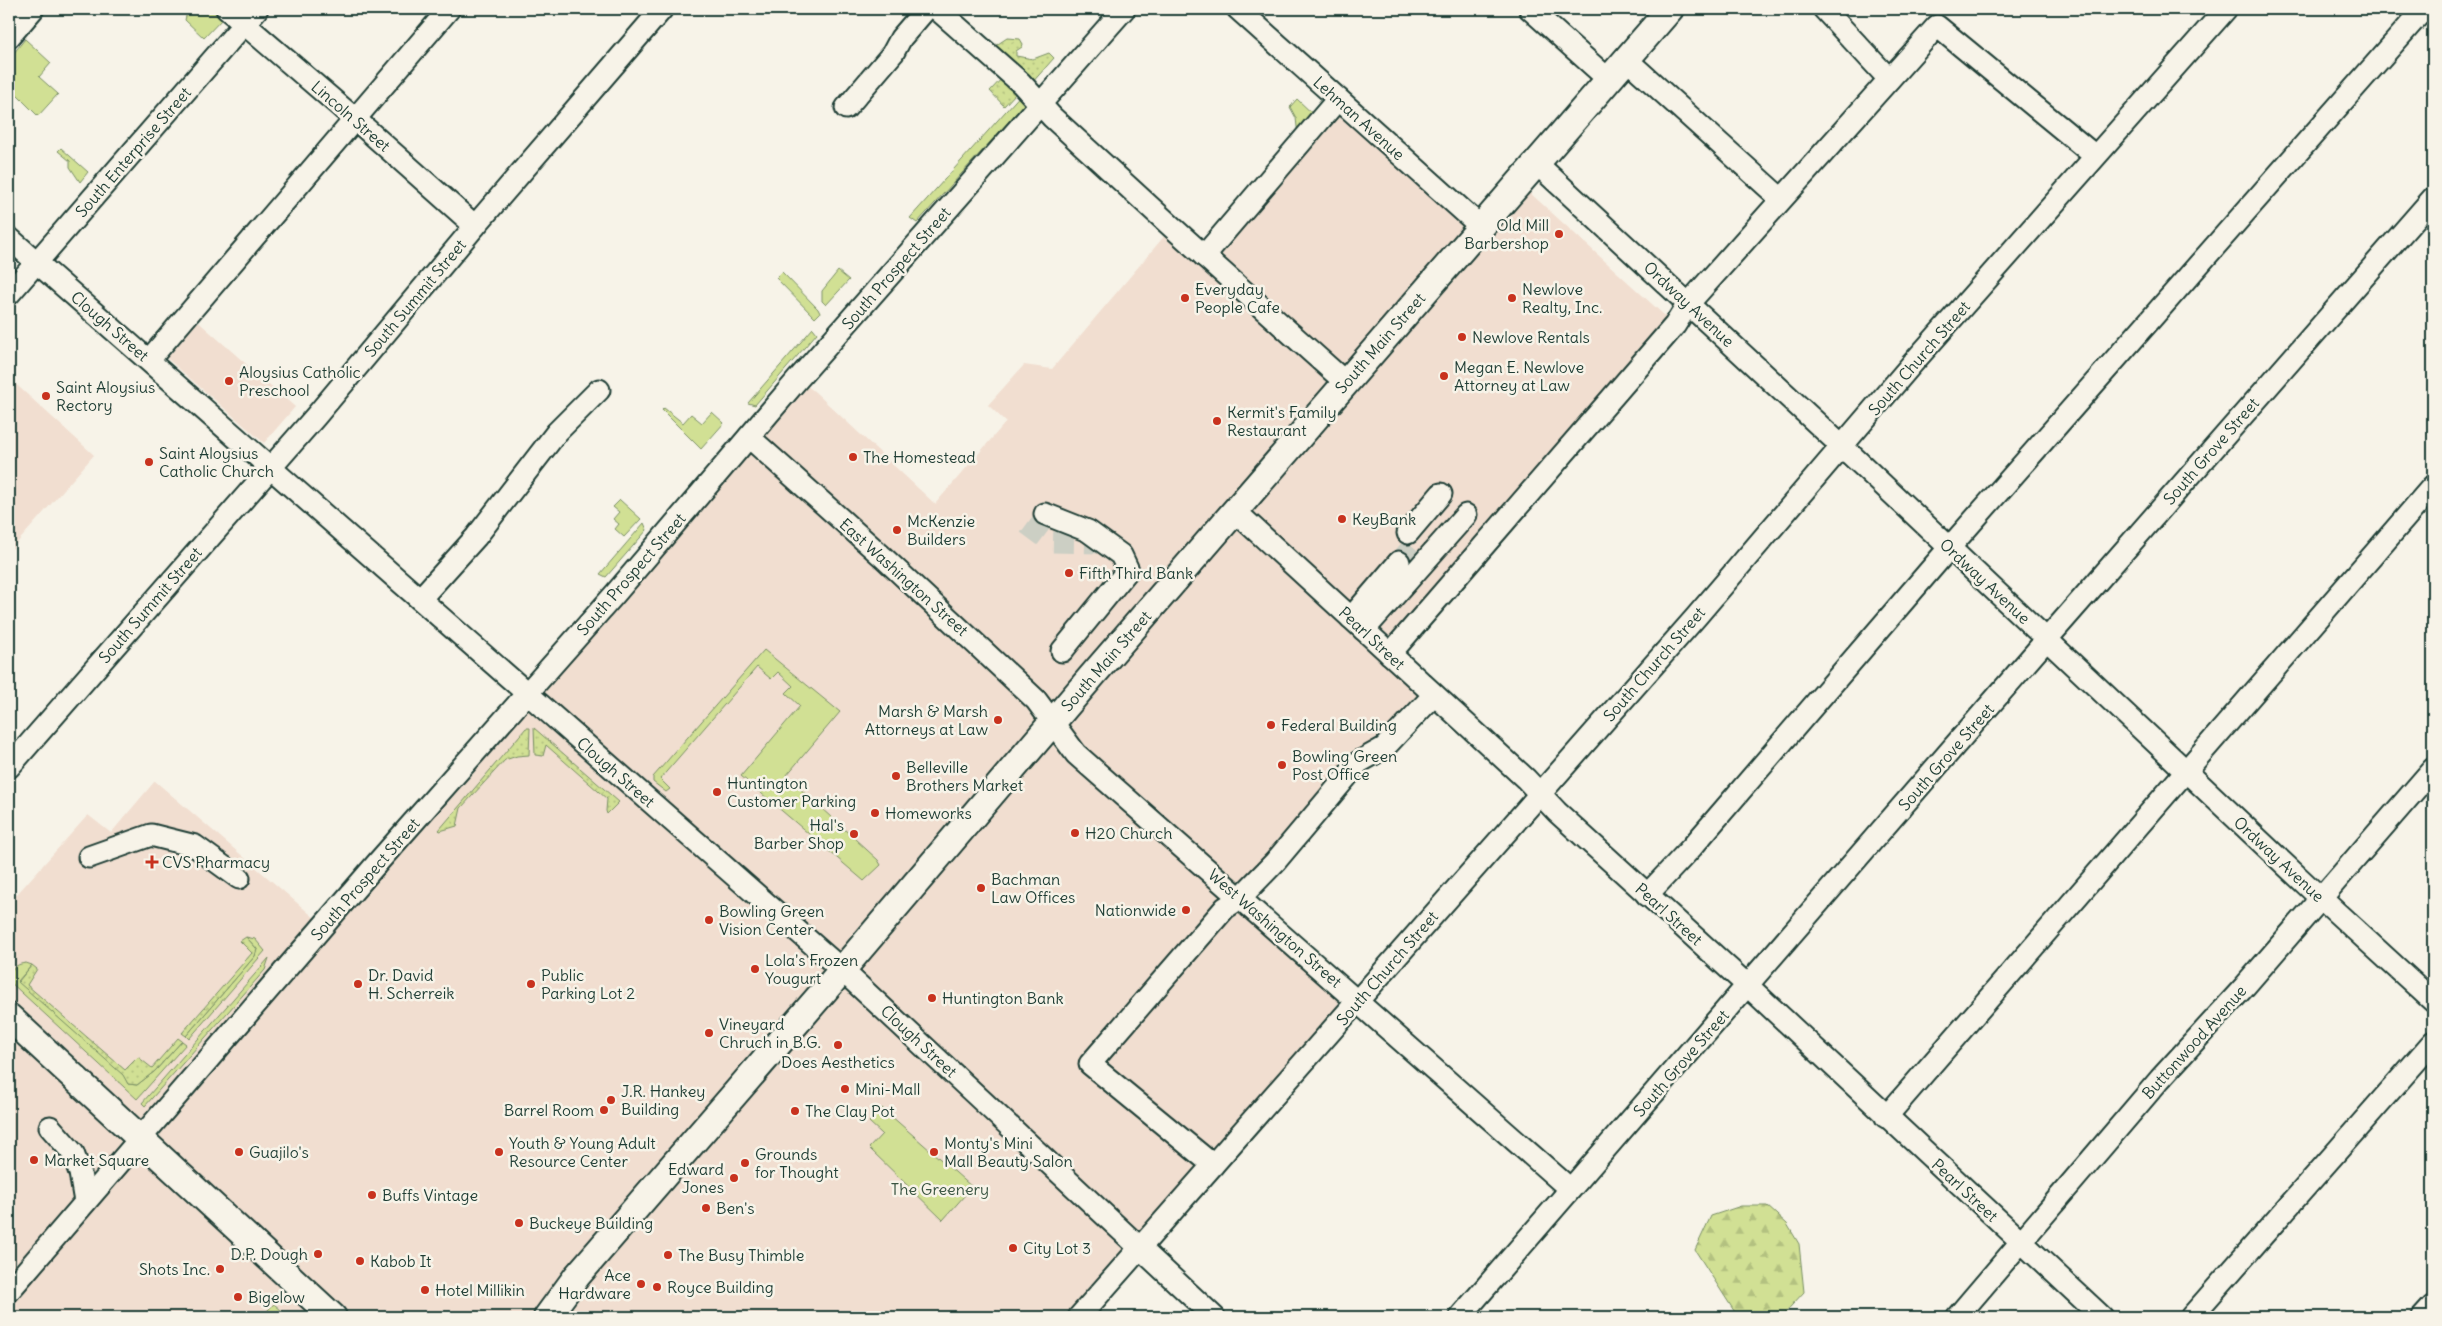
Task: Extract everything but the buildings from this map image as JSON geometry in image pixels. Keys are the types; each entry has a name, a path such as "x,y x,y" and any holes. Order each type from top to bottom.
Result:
{"main road":[{"name":"South Main Street","path":"548,1317 577,1276 842,970 1052,722 1670,9"},
{"path":"9,1017 138,1139 333,1317"}],"street":[{"path":"11,29 32,9"},
{"name":"Lincoln Street","path":"226,9 251,16 355,119 475,226"},
{"path":"149,360 449,9"},
{"name":"South Summit Street","path":"9,768 272,467 475,226 662,9"},
{"path":"846,108 893,53 901,38 926,9"},
{"path":"937,9 1021,83 1040,105 1204,256 1345,382"},
{"name":"South Prospect Street","path":"9,1291 138,1139 1124,9"},
{"name":"Lehman Avenue","path":"1238,9 1480,226"},
{"path":"1530,9 1608,79"},
{"path":"1824,9 1889,79"},
{"name":"South Church Street","path":"1079,1317 1696,617 1912,364 2226,9"},
{"path":"1647,895 1692,847 1950,548 2424,9"},
{"name":"South Enterprise Street","path":"9,294 251,16"},
{"path":"1390,654 1675,325 1688,304 1937,26 2095,156"},
{"path":"1626,59 1781,199"},
{"path":"1204,256 1338,99"},
{"name":"Ordway Avenue","path":"1536,162 1843,447 2322,899 2433,1001"},
{"name":"South Grove Street","path":"1460,1317 2047,639 2433,198"},
{"name":"Clough Street","path":"9,238 272,467 526,695 842,970 1214,1317"},
{"path":"420,599 476,538 557,432 598,390"},
{"name":"East Washington Street","path":"749,437 975,642 1036,700 1052,722"},
{"path":"1886,1117 2433,486"},
{"path":"1354,621 1454,505 1412,537"},
{"name":"Pearl Street","path":"1235,511 1526,779 1539,795 1748,986 2021,1244 2102,1317"},
{"path":"1046,514 1088,531 1121,555 1128,570 1062,650"},
{"path":"1354,621 1394,558"},
{"path":"1213,1165 1090,1064 1225,908 1240,898 1256,883 1359,762 1384,748 1434,695"},
{"name":"West Washington Street","path":"1052,722 1076,754 1570,1189"},
{"name":"Buttonwood Avenue","path":"1957,1317 2160,1079 2322,899 2433,769"},
{"path":"90,857 151,836 195,846 239,878"},
{"path":"2191,1317 2433,1042"},
{"path":"50,1127 73,1153 80,1173 85,1202"},
{"path":"2423,1317 2433,1306"}],"shaded area":[{"path":"1338,99 1480,226 1518,182 1675,325 1390,654 1434,695 1240,898 1358,1002 1079,1317 9,1317 9,1291 21,1277 9,1266 9,903 88,815 111,833 155,781 324,926 798,379 815,392 935,504 1006,422 988,405 1024,365 1052,369 1172,227 1203,255"},
{"name":"Aloysius Catholic Preschool","path":"194,318 295,407 264,443 162,354"},
{"path":"9,378 94,455 9,552"}],"green space":[{"path":"188,9 219,9 223,18 204,38 185,20"},
{"path":"1007,38 1020,39 1023,44 1016,51 1016,56 1033,59 1049,53 1054,58 1031,84 989,50"},
{"path":"25,39 51,63 39,77 58,94 38,116 9,87 9,59"},
{"path":"1004,76 1017,92 1004,106 990,91"},
{"path":"1023,92 1027,101 917,223 910,218"},
{"path":"1297,99 1316,117 1298,136 1296,118 1290,107"},
{"path":"61,148 88,172 80,182 70,167 70,161 58,151"},
{"path":"838,271 849,280 826,305 822,301 822,291"},
{"path":"782,272 818,309 820,313 815,318 776,278"},
{"path":"813,328 817,333 755,405 748,403"},
{"path":"664,408 683,423 691,414 702,423 712,412 724,423 701,449 662,410"},
{"path":"620,500 641,519 624,537 615,529 619,524 613,519 619,512 613,507"},
{"path":"644,523 647,530 606,577 600,574"},
{"path":"764,650 840,712 786,776 878,860 881,865 864,881 741,776 800,706 786,693 793,686 778,672 771,679 757,667 660,779 670,789 666,792 653,782 653,777"},
{"path":"526,728 530,728 529,755 505,760 461,808 457,826 440,831 439,830"},
{"path":"534,728 619,802 607,814 607,799 546,745 543,756 535,755"},
{"path":"246,937 255,939 265,951 189,1039 186,1036 255,956 257,949"},
{"path":"246,937 257,949 255,956 186,1036 182,1033 252,953 240,941"},
{"path":"269,958 265,970 145,1106 142,1103"},
{"path":"26,963 32,965 18,981 124,1075 128,1084 137,1085 155,1071 182,1041 186,1044 137,1099 9,981 13,968"},
{"path":"32,965 37,969 27,985 125,1070 138,1057 152,1068 178,1038 182,1041 155,1071 137,1085 128,1084 123,1075 18,982"},
{"name":"The Greenery","path":"882,1108 972,1187 943,1220 869,1148 882,1134 869,1122"},
{"path":"1741,1206 1767,1206 1787,1224 1799,1244 1804,1292 1781,1317 1738,1317 1695,1250 1711,1216"},
{"path":"274,1304 289,1317 261,1317"}],"tunnel":[{"path":"1027,524 1051,542 1104,543"},
{"path":"1399,562 1417,541"}],"place":[{"name":"Old Mill Barbershop","path":"1559,234"},
{"name":"Everyday People Cafe","path":"1185,298"},
{"name":"Newlove Realty, Inc.","path":"1512,298"},
{"name":"Newlove Rentals","path":"1462,337"},
{"name":"Megan E. Newlove Attorney at Law","path":"1444,376"},
{"name":"Aloysius Catholic Preschool","path":"229,381"},
{"name":"Saint Aloysius Rectory","path":"46,396"},
{"name":"Kermit's Family Restaurant","path":"1217,421"},
{"name":"The Homestead","path":"853,457"},
{"name":"Saint Aloysius Catholic Church","path":"149,462"},
{"name":"KeyBank","path":"1342,519"},
{"name":"McKenzie Builders","path":"897,530"},
{"name":"Fifth Third Bank","path":"1069,573"},
{"name":"Marsh & Marsh Attorneys at Law","path":"998,720"},
{"name":"Federal Building","path":"1271,725"},
{"name":"Bowling Green Post Office","path":"1282,765"},
{"name":"Belleville Brothers Market","path":"896,776"},
{"name":"Huntington Customer Parking","path":"717,792"},
{"name":"Homeworks","path":"875,813"},
{"name":"H20 Church","path":"1075,833"},
{"name":"Hal's Barber Shop","path":"854,834"},
{"name":"CVS Pharmacy","path":"152,862"},
{"name":"Bachman Law Offices","path":"981,888"},
{"name":"Nationwide","path":"1186,910"},
{"name":"Bowling Green Vision Center","path":"709,920"},
{"name":"Lola's Frozen Yougurt","path":"755,969"},
{"name":"Dr. David H. Scherreik","path":"358,984"},
{"name":"Public Parking Lot 2","path":"531,984"},
{"name":"Huntington Bank","path":"932,998"},
{"name":"Vineyard Chruch in B.G.","path":"709,1033"},
{"name":"Does Aesthetics","path":"838,1045"},
{"name":"Mini-Mall","path":"845,1089"},
{"name":"J.R. Hankey Building","path":"611,1100"},
{"name":"Barrel Room","path":"604,1110"},
{"name":"The Clay Pot","path":"795,1111"},
{"name":"Guajilo's","path":"239,1152"},
{"name":"Youth & Young Adult Resource Center","path":"499,1152"},
{"name":"Monty's Mini Mall Beauty Salon","path":"934,1152"},
{"name":"Market Square","path":"34,1160"},
{"name":"Grounds for Thought","path":"745,1163"},
{"name":"Edward Jones","path":"734,1178"},
{"name":"Buffs Vintage","path":"372,1195"},
{"name":"Ben's","path":"706,1208"},
{"name":"Buckeye Building","path":"519,1223"},
{"name":"City Lot 3","path":"1013,1248"},
{"name":"D.P. Dough","path":"318,1254"},
{"name":"The Busy Thimble","path":"668,1255"},
{"name":"Kabob It","path":"360,1261"},
{"name":"Shots Inc.","path":"220,1269"},
{"name":"Ace Hardware","path":"641,1284"},
{"name":"Royce Building","path":"657,1287"},
{"name":"Hotel Millikin","path":"425,1290"},
{"name":"Bigelow","path":"238,1297"}]}
